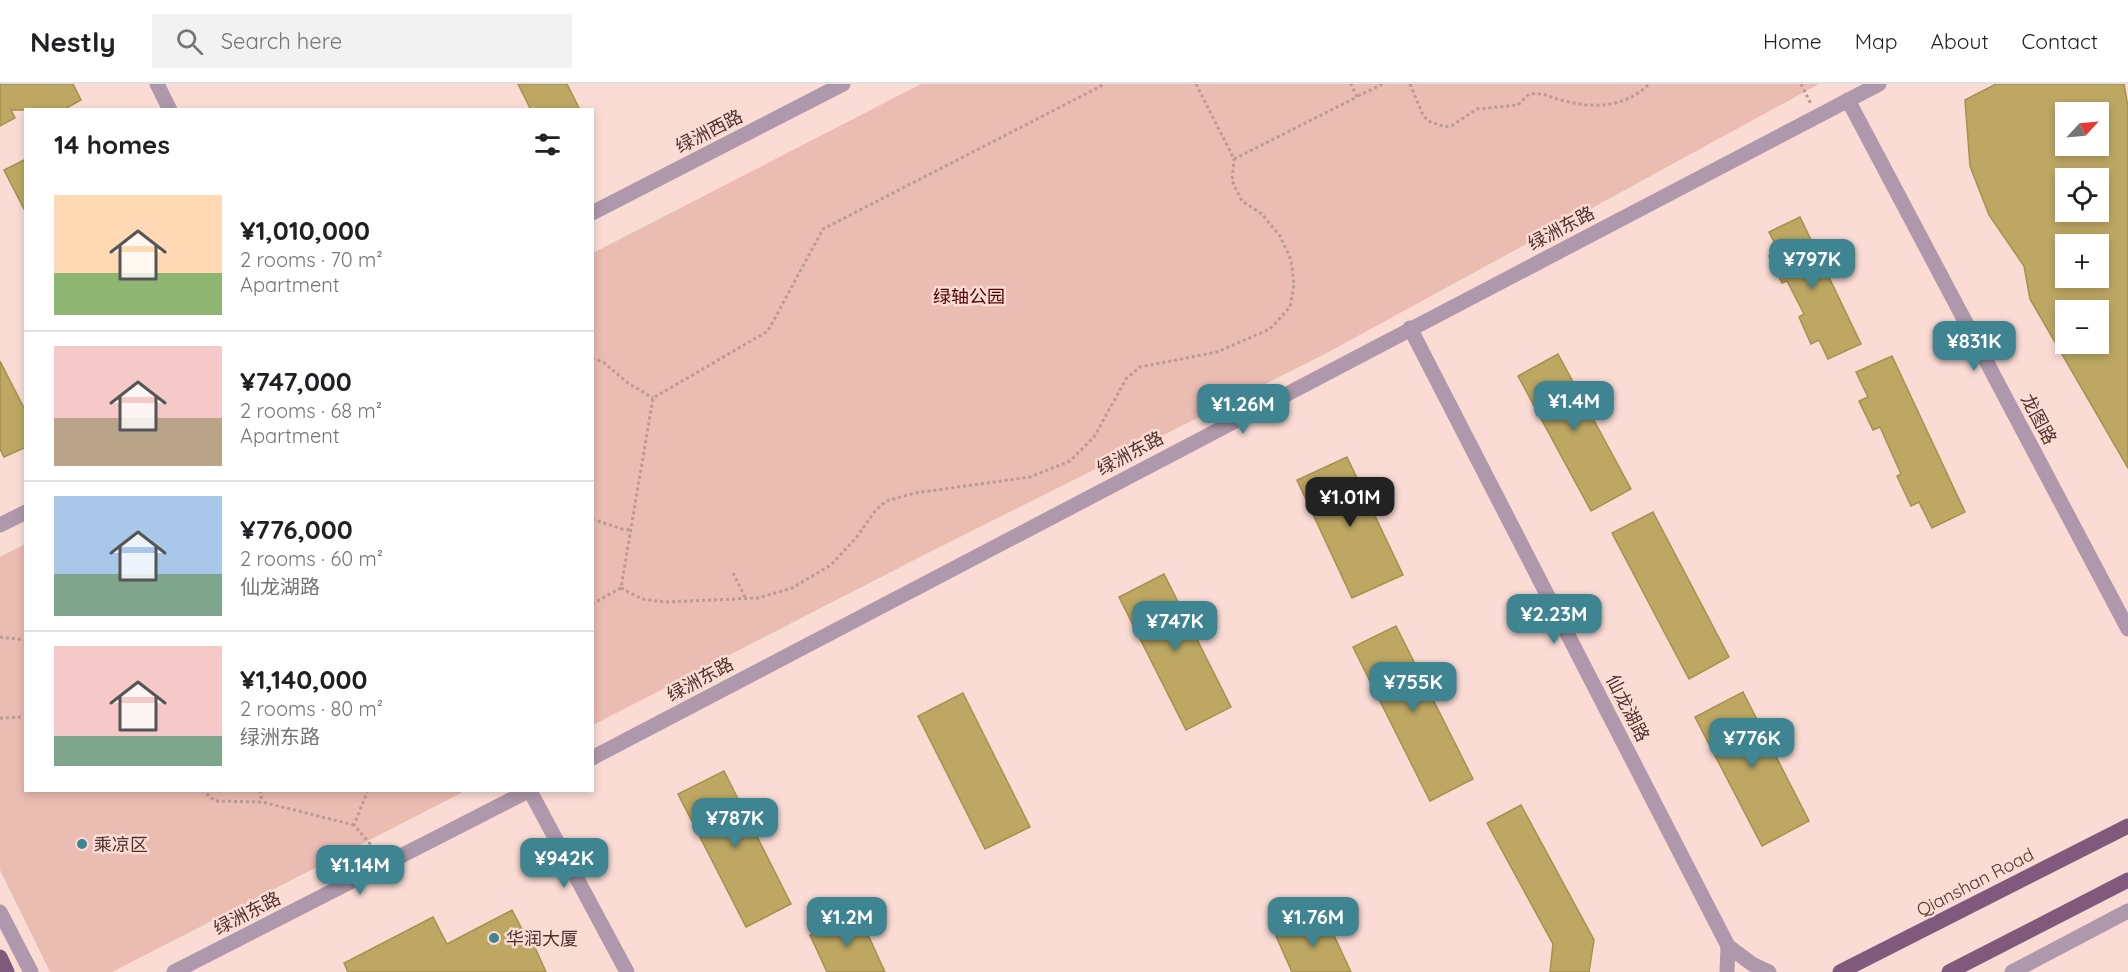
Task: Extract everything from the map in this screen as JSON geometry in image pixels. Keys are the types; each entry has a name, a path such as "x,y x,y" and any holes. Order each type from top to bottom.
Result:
{"main road":[{"name":"Qianshan Road","path":"1840,972 2128,826"},
{"path":"1949,972 2128,880"},
{"path":"0,957 8,972"}],"street":[{"path":"157,84 169,108"},
{"name":"绿洲西路","path":"594,212 843,84"},
{"name":"绿洲东路","path":"594,757 1879,84"},
{"name":"龙图路","path":"1848,100 2128,629"},
{"name":"仙龙湖路","path":"1410,328 1728,946"},
{"path":"0,525 24,513"},
{"name":"绿洲东路","path":"174,972 528,792"},
{"path":"531,792 627,972"},
{"path":"2012,972 2128,911"},
{"path":"0,912 32,972"},
{"path":"1727,972 1728,946"},
{"path":"1728,946 1752,964 1769,972"}],"path":[{"path":"653,398 768,331 823,229 1105,84"},
{"path":"621,588 642,599 666,602 758,598 792,588 831,565 856,538 875,511 886,501 915,493 1030,477 1070,461 1094,437 1126,379 1140,367 1218,352 1270,329 1290,307 1294,285 1291,260 1280,236 1262,214 1242,201 1232,181 1234,159 1196,84"},
{"path":"1351,84 1357,97"},
{"path":"1234,159 1383,84"},
{"path":"1410,84 1428,121 1445,127 1453,125 1477,109 1518,105 1529,94 1544,93 1559,100 1580,104 1607,105 1632,98 1649,84"},
{"path":"1801,84 1817,117"},
{"path":"594,359 603,362 628,383 653,398"},
{"path":"621,588 653,398"},
{"path":"594,520 631,530"},
{"path":"733,573 746,598"},
{"path":"594,603 621,588"},
{"path":"0,636 24,640"},
{"path":"0,718 24,717"},
{"path":"204,792 215,801 262,802 354,825 387,864"},
{"path":"260,792 262,802"},
{"path":"354,825 367,792"}],"green space":[{"name":"绿轴公园","path":"921,84 1819,84 1325,354 922,556 594,724 594,252"},
{"path":"24,545 24,792 463,792 112,972 50,972 0,870 0,557"}],"building":[{"path":"0,84 73,84 81,100 67,108 11,110 15,118 0,126"},
{"path":"518,84 567,84 579,108 530,108"},
{"path":"1996,84 2124,84 2128,107 2128,468 2062,354 2109,354 2109,300 2055,300 2055,342 2030,299 2024,266 1989,215 1970,166 1965,100"},
{"path":"24,160 24,209 4,170"},
{"path":"1800,217 1861,344 1828,359 1819,340 1811,344 1799,317 1804,314 1787,281 1782,283 1769,256 1779,252 1769,232"},
{"path":"1558,354 1631,489 1591,511 1518,376"},
{"path":"1892,356 1965,512 1932,528 1919,502 1911,506 1897,476 1901,474 1880,427 1873,430 1859,401 1868,397 1856,372"},
{"path":"0,361 24,408 24,448 4,457 0,449"},
{"path":"1347,457 1403,575 1352,598 1297,480"},
{"path":"1653,512 1729,657 1689,679 1612,533"},
{"path":"1164,574 1231,707 1186,730 1119,597"},
{"path":"1396,626 1473,779 1430,801 1353,647"},
{"path":"1743,692 1809,821 1762,846 1695,717"},
{"path":"963,693 1030,827 985,849 918,716"},
{"path":"724,771 791,904 746,927 678,794"},
{"path":"1521,805 1594,940 1589,972 1550,972 1553,944 1487,823"},
{"name":"华润大厦","path":"512,910 524,933 528,932 546,972 348,972 344,963 433,917 447,944"},
{"path":"858,913 885,972 827,972 810,935"},
{"path":"1324,914 1351,972 1292,972 1276,936"}],"place":[{"name":"乘凉区","path":"82,844"},
{"name":"华润大厦","path":"494,938"}]}
